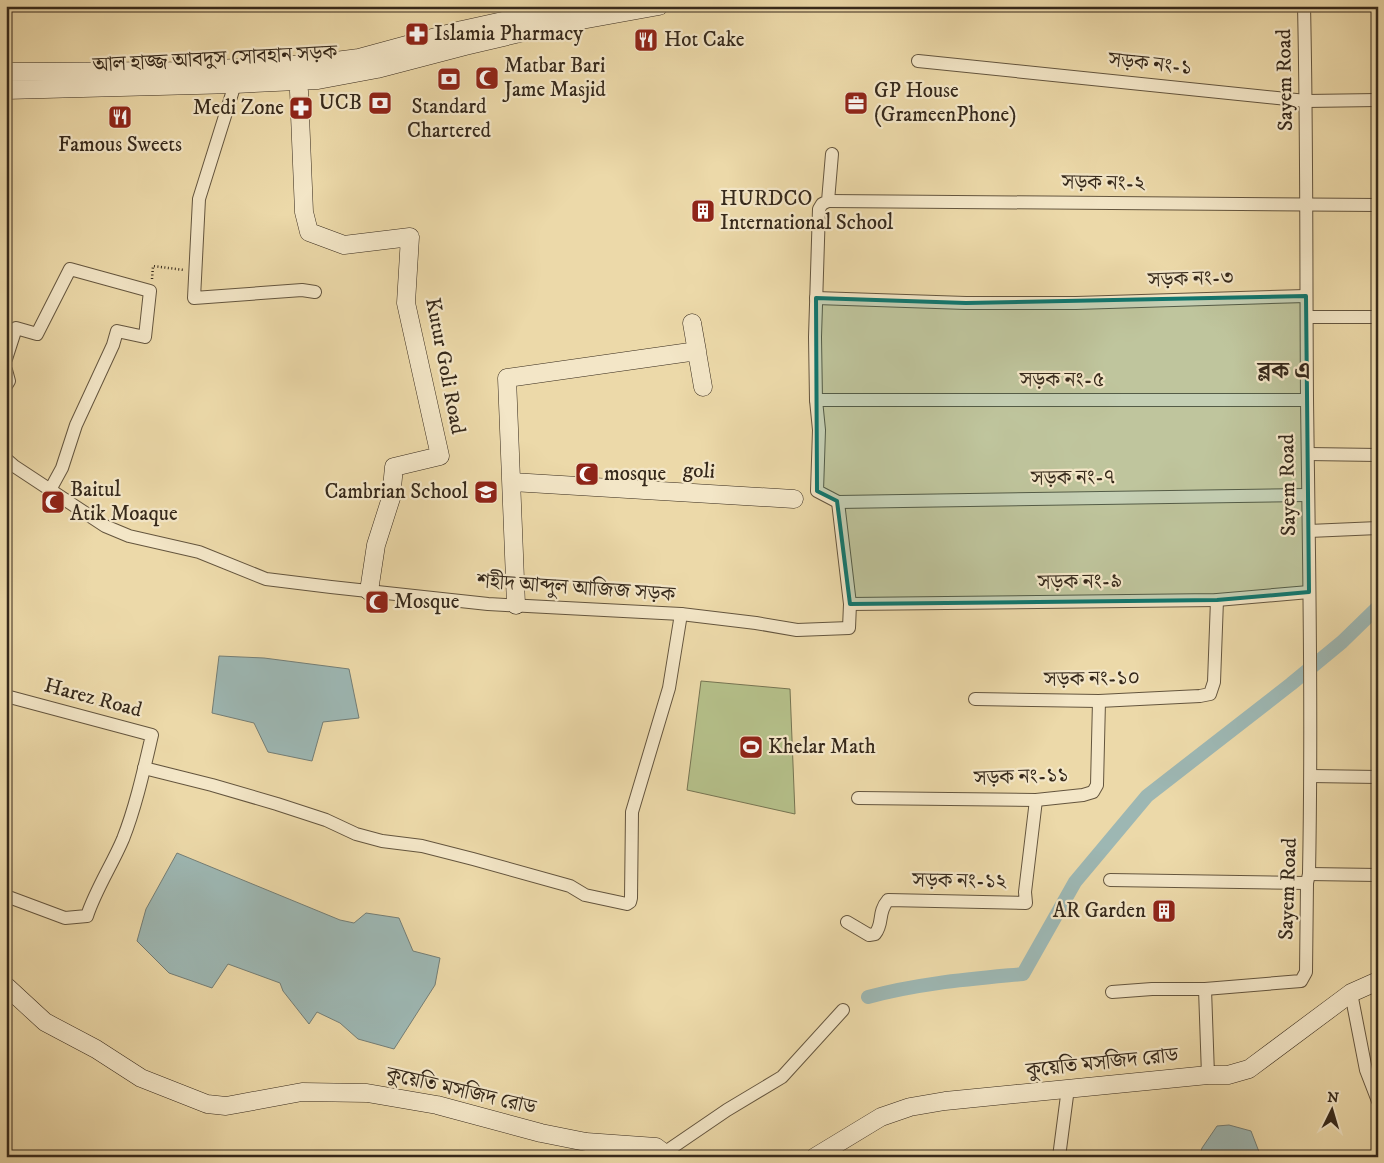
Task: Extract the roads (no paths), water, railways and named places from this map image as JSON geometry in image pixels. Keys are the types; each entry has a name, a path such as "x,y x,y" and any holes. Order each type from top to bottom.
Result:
{"street":[{"name":"আল হাজ্জ আবদুস সোবহান সড়ক","path":"6,72 178,71 312,64 358,58 462,30 572,6"},
{"name":"আল হাজ্জ আবদুস সোবহান সড়ক","path":"6,90 235,84 310,80 378,69 554,25 659,6"},
{"name":"Sayem Road","path":"1205,989 1301,981 1306,972 1311,776 1304,6"},
{"name":"সড়ক নং-১","path":"918,60 1306,100 1378,100"},
{"path":"235,84 199,199 194,298 302,290 315,292"},
{"name":"Kutur Goli Road","path":"299,91 304,212 309,232 344,245 410,237 406,303 440,456 394,467 391,498 376,545 369,591"},
{"path":"832,154 828,201 822,204 819,209 816,298 816,400 819,430 817,491 838,502 850,604"},
{"name":"সড়ক নং-২","path":"828,201 1378,205"},
{"path":"6,359 16,328 37,334 70,268 150,291 145,337 117,331 113,345 76,424 62,468 50,490"},
{"name":"সড়ক নং-৩","path":"816,298 966,304 1306,296"},
{"path":"1307,317 1378,317"},
{"path":"516,605 507,378 697,351 696,342 692,323 695,341 697,350 699,359 704,387"},
{"path":"6,370 9,381 6,386"},
{"name":"সড়ক নং-৫","path":"816,400 1307,400"},
{"path":"1308,454 1378,455"},
{"name":"শহীদ আব্দুল আজিজ সড়ক","path":"6,459 105,526 129,536 199,552 266,579 516,605 681,614 797,630 850,628 850,604"},
{"name":"goli","path":"512,482 794,499"},
{"name":"সড়ক নং-৭","path":"838,502 1308,495"},
{"path":"1309,531 1378,528"},
{"name":"সড়ক নং-৯","path":"850,604 1217,600 1309,592"},
{"name":"সড়ক নং-১০","path":"975,699 1099,701 1210,694 1214,682 1217,600"},
{"path":"144,768 277,804 326,820 356,834 382,841 422,846 473,858 570,886 585,895 627,904 631,898 632,812 669,688 681,614"},
{"name":"Harez Road","path":"6,696 152,735 123,838 93,898 87,916 65,918 6,896"},
{"name":"সড়ক নং-১১","path":"858,798 1036,800 1083,795 1093,792 1097,785 1099,701"},
{"path":"1311,776 1378,777"},
{"name":"সড়ক নং-১২","path":"847,922 869,935 875,934 879,929 882,907 888,900 1026,903 1025,892 1036,800"},
{"path":"1110,880 1308,878 1378,875"},
{"name":"কুয়েতি মসজিদ রোড","path":"815,1157 881,1117 910,1107 945,1101 1068,1088 1208,1075 1228,1075 1249,1069 1351,993 1378,981"},
{"name":"কুয়েতি মসজিদ রোড","path":"6,986 45,1022 96,1049 141,1078 208,1104 226,1106 302,1092 366,1093 437,1105 586,1142 656,1148 665,1155"},
{"path":"1112,992 1152,989 1205,989 1208,1075"},
{"path":"1351,993 1366,1070 1378,1101"},
{"path":"665,1155 727,1110 782,1077 843,1010"},
{"path":"1059,1157 1068,1088"}],"water":[{"path":"219,656 264,658 349,669 359,718 323,722 312,761 268,752 254,723 212,713"},
{"path":"177,853 340,920 354,923 366,913 399,918 413,951 440,958 435,985 394,1049 358,1039 340,1023 317,1012 309,1024 283,991 280,983 228,964 212,988 169,973 137,941 146,909"},
{"path":"1229,1125 1251,1131 1261,1157 1199,1157 1202,1148 1217,1126"}],"waterway":[{"path":"868,997 926,985 1023,974 1075,882 1147,796 1291,684 1342,642 1378,607"}],"place":[{"name":"Islamia Pharmacy","path":"417,34"},
{"name":"Hot Cake","path":"646,40"},
{"name":"Matbar Bari Jame Masjid","path":"487,78"},
{"name":"Standard Chartered","path":"449,79"},
{"name":"UCB","path":"380,103"},
{"name":"GP House (GrameenPhone)","path":"856,103"},
{"name":"Medi Zone","path":"301,108"},
{"name":"Famous Sweets","path":"120,117"},
{"name":"HURDCO International School","path":"703,211"},
{"name":"mosque","path":"587,474"},
{"name":"Cambrian School","path":"486,492"},
{"name":"Baitul Atik Moaque","path":"53,502"},
{"name":"Mosque","path":"377,602"},
{"name":"Khelar Math","path":"751,747"},
{"name":"AR Garden","path":"1164,911"}],"district":[{"name":"ব্লক এ","path":"1284,371"}]}
